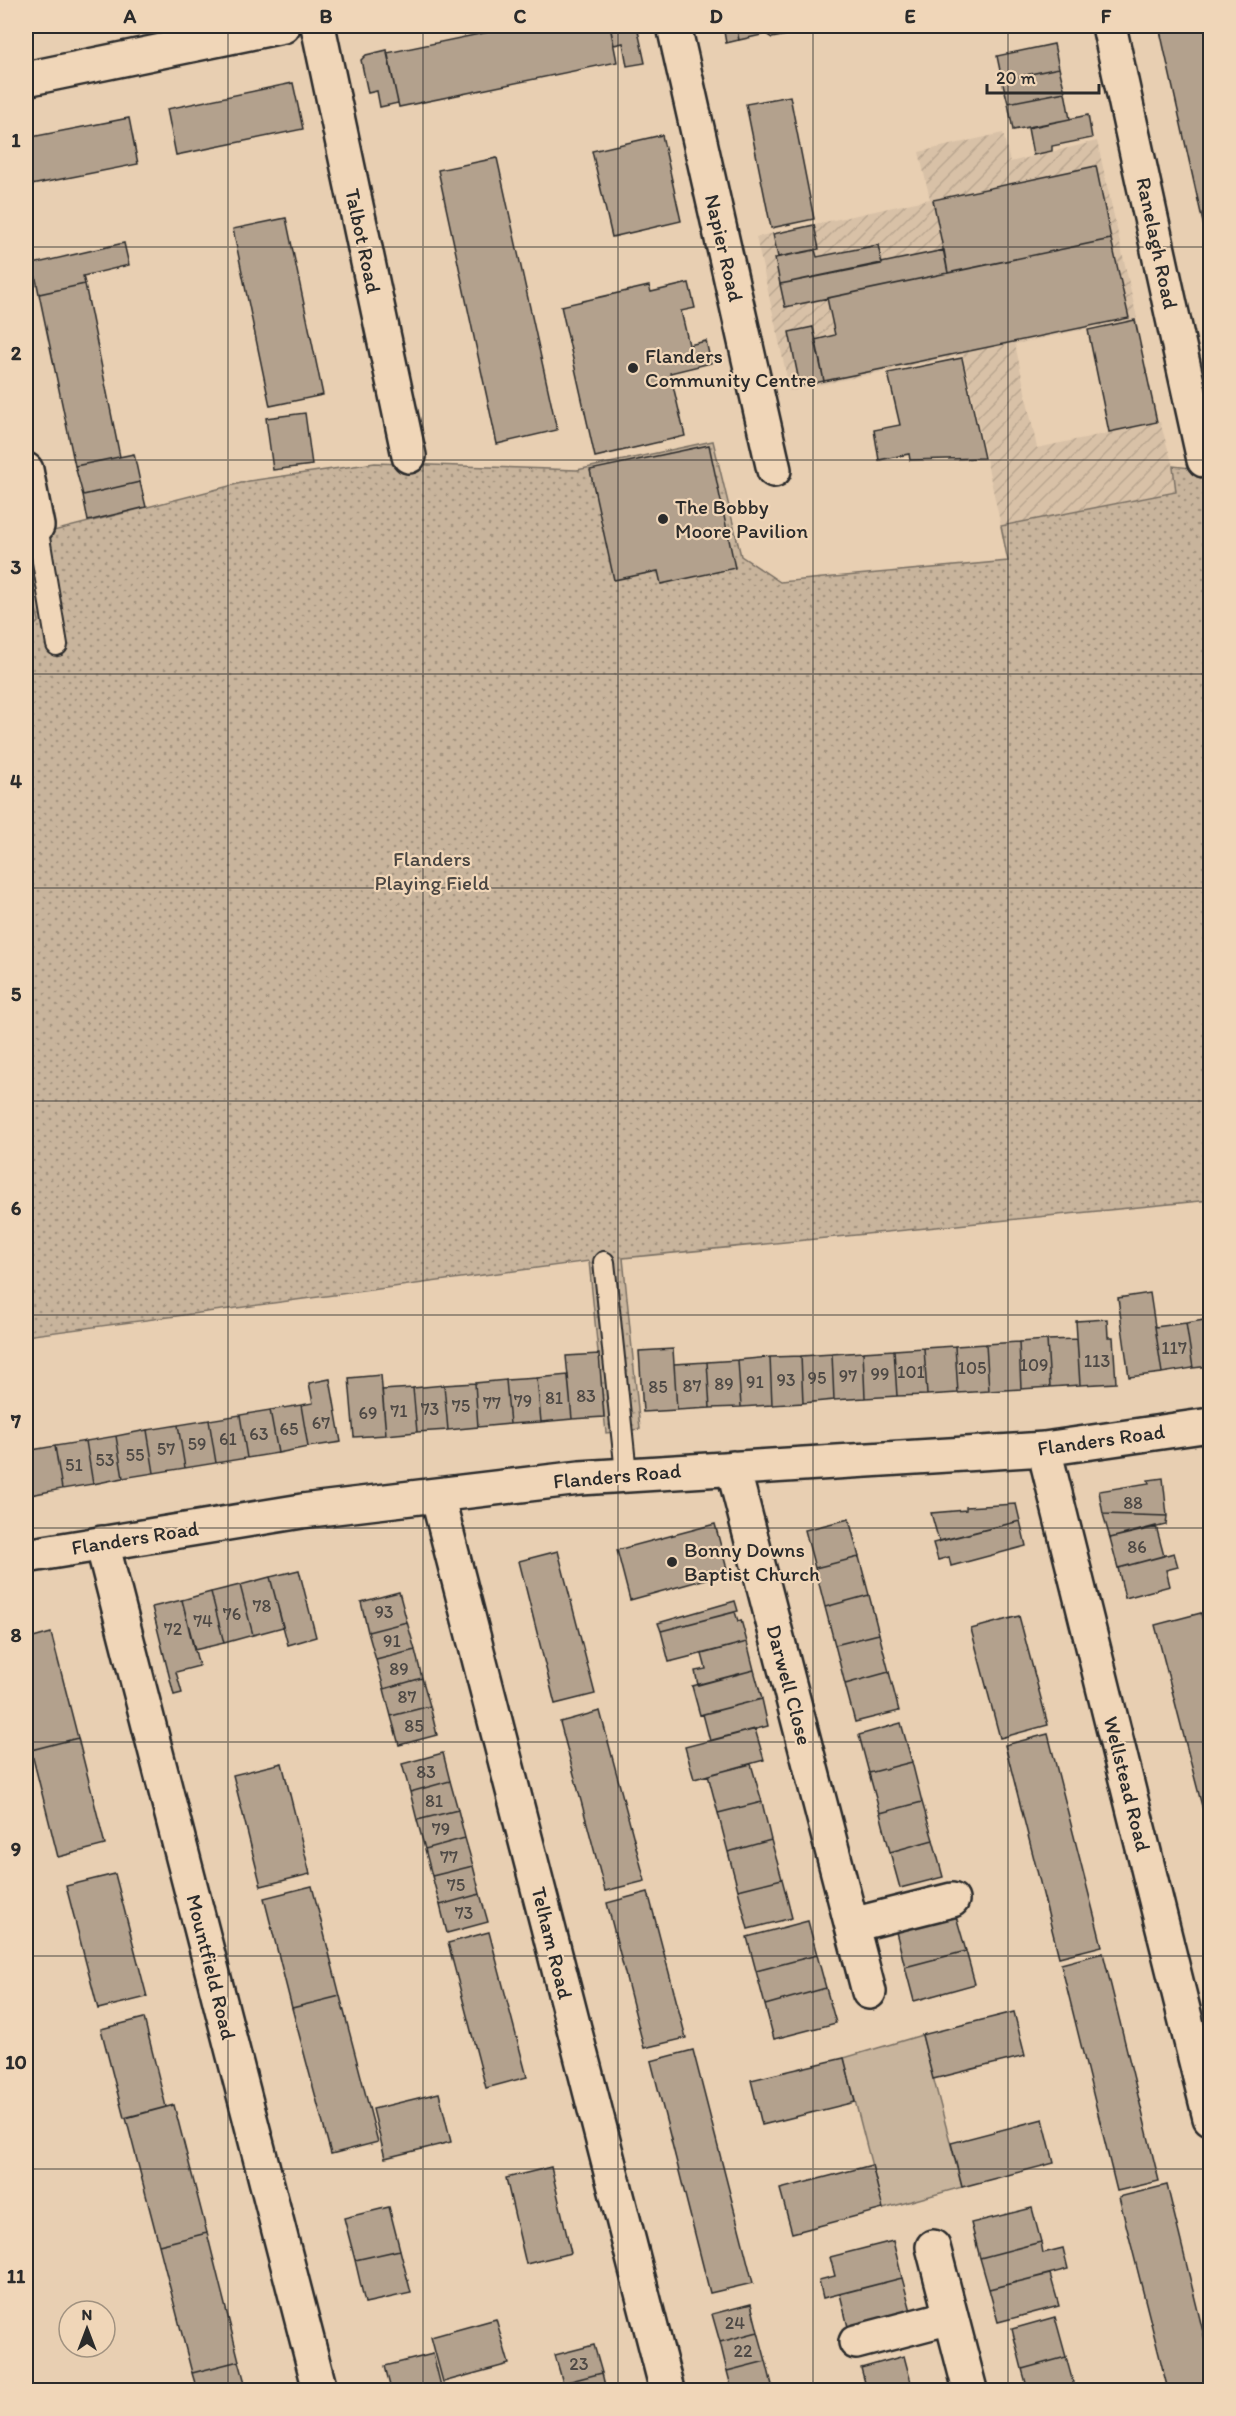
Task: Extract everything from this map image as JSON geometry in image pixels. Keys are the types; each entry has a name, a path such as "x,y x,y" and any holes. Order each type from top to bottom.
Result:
{"street":[{"path":"26,80 283,26"},
{"name":"Talbot Road","path":"318,26 409,456"},
{"name":"Napier Road","path":"674,26 774,470"},
{"name":"Ranelagh Road","path":"1109,26 1204,460"},
{"path":"26,470 37,526"},
{"name":"Flanders Road","path":"26,1556 302,1511 626,1473 1044,1449 1210,1425"},
{"name":"Wellstead Road","path":"1044,1449 1202,2046 1210,2118"},
{"name":"Darwell Close","path":"733,1468 869,1992"},
{"name":"Telham Road","path":"437,1495 667,2391"},
{"name":"Mountfield Road","path":"102,1543 320,2391"},
{"path":"849,1914 952,1900"},
{"path":"933,2247 970,2391"},
{"path":"856,2342 951,2317"}],"lane":[{"path":"37,526 57,645"},
{"path":"604,1262 626,1473"}],"shaded area":[{"path":"1003,133 1010,162 1097,141 1137,318 1015,344 1037,448 1160,422 1173,466 1176,492 1001,526 963,355 790,391 756,237 930,199 919,152"}],"green space":[{"name":"Flanders Playing Field","path":"713,441 741,556 780,582 1008,561 1001,526 1176,492 1173,466 1210,470 1210,1200 623,1258 640,1429 606,1433 589,1261 26,1336 26,538 249,481 375,463 577,470"},
{"path":"26,569 39,621 26,634"},
{"path":"922,2035 962,2187 883,2209 844,2058"}],"building":[{"path":"26,26 54,26 26,32"},
{"path":"518,26 610,26 617,62 399,107 387,53"},
{"path":"610,26 637,26 645,63 627,66 623,43 614,45"},
{"path":"723,26 736,26 739,40 726,43"},
{"path":"736,26 765,26 766,34 739,40"},
{"path":"765,26 792,26 793,34 772,38 766,34"},
{"path":"1159,26 1206,26 1210,45 1210,254"},
{"path":"1054,44 1059,68 1002,80 997,56"},
{"path":"387,50 398,103 380,107 377,91 368,93 361,60 366,55"},
{"path":"1059,68 1065,92 1008,103 1002,80"},
{"path":"293,83 303,129 176,155 167,109"},
{"path":"1065,92 1070,119 1013,130 1008,103"},
{"path":"790,96 814,219 771,228 746,104"},
{"path":"1088,115 1092,138 1052,146 1052,151 1033,155 1028,128"},
{"path":"129,118 138,164 26,186 26,138"},
{"path":"662,135 681,221 612,237 592,151"},
{"path":"497,158 557,430 497,444 438,170"},
{"path":"1096,166 1111,239 948,273 933,200"},
{"path":"286,218 323,395 270,406 233,229"},
{"path":"814,225 819,249 778,257 773,234"},
{"path":"1111,239 1129,318 824,381 815,340 835,335 827,298"},
{"path":"124,243 129,265 83,276 85,284 39,294 33,264"},
{"path":"878,245 882,264 780,284 775,258 815,250 817,257"},
{"path":"944,250 948,273 785,307 780,284"},
{"name":"Flanders Community Centre","path":"689,283 695,308 681,311 689,345 706,341 711,363 670,373 685,436 595,457 561,306 649,286 651,292"},
{"path":"85,284 120,457 75,466 39,294"},
{"path":"1135,320 1157,422 1109,432 1088,330"},
{"path":"813,327 824,381 800,386 789,332"},
{"path":"962,358 984,458 910,460 909,454 879,460 874,430 900,425 888,373"},
{"path":"305,413 312,465 273,470 266,418"},
{"name":"The Bobby Moore Pavilion","path":"709,445 735,568 661,584 658,571 614,580 590,470"},
{"path":"134,454 140,482 83,495 75,466"},
{"path":"140,482 146,507 88,521 83,495"},
{"path":"1150,1293 1162,1373 1129,1377 1118,1298"},
{"path":"1107,1319 1108,1337 1113,1337 1116,1383 1080,1385 1076,1321"},
{"path":"1210,1319 1210,1366 1193,1368 1186,1323"},
{"path":"1186,1323 1193,1368 1162,1373 1155,1327"},
{"path":"1077,1339 1080,1385 1050,1387 1047,1340"},
{"path":"1047,1340 1050,1387 1021,1389 1019,1342"},
{"path":"1019,1342 1021,1389 989,1391 986,1344"},
{"path":"986,1344 989,1391 958,1393 955,1346"},
{"path":"955,1346 958,1393 927,1395 924,1348"},
{"path":"924,1348 927,1395 897,1396 894,1350"},
{"path":"673,1349 677,1410 643,1412 639,1351"},
{"path":"894,1350 897,1396 865,1398 863,1352"},
{"path":"863,1352 865,1398 834,1400 832,1354"},
{"path":"599,1354 604,1417 572,1419 566,1356"},
{"path":"832,1354 834,1400 803,1403 801,1356"},
{"path":"801,1356 803,1403 772,1405 770,1357"},
{"path":"770,1357 772,1405 741,1407 738,1360"},
{"path":"738,1360 741,1407 710,1408 707,1362"},
{"path":"707,1362 710,1408 677,1410 674,1364"},
{"path":"381,1375 386,1435 354,1437 349,1378"},
{"path":"568,1375 572,1419 541,1422 537,1378"},
{"path":"537,1378 541,1422 510,1424 506,1380"},
{"path":"330,1379 341,1442 308,1447 301,1405 313,1403 309,1383"},
{"path":"506,1380 510,1424 478,1427 475,1383"},
{"path":"475,1383 478,1427 448,1430 444,1385"},
{"path":"444,1385 448,1430 417,1432 413,1388"},
{"path":"413,1388 417,1432 386,1435 382,1390"},
{"path":"301,1405 308,1447 278,1453 270,1410"},
{"path":"270,1410 278,1453 247,1458 240,1415"},
{"path":"240,1415 247,1458 216,1463 209,1420"},
{"path":"209,1420 216,1463 185,1468 178,1425"},
{"path":"178,1425 185,1468 154,1473 147,1430"},
{"path":"147,1430 154,1473 123,1478 116,1436"},
{"path":"116,1436 123,1478 93,1484 86,1441"},
{"path":"86,1441 93,1484 62,1489 55,1446"},
{"path":"55,1446 62,1489 30,1495 26,1472 26,1451"},
{"path":"1163,1478 1167,1516 1103,1514 1099,1491 1149,1483 1148,1480"},
{"path":"1016,1504 1020,1521 939,1541 931,1513 966,1510 966,1507"},
{"path":"1103,1514 1167,1516 1166,1525 1110,1538"},
{"path":"849,1519 859,1557 815,1568 805,1530"},
{"path":"1020,1521 1026,1546 951,1566 949,1557 938,1560 933,1543"},
{"name":"Bonny Downs Baptist Church","path":"715,1524 728,1573 630,1600 617,1550"},
{"path":"1156,1526 1164,1556 1118,1568 1110,1538"},
{"path":"558,1551 595,1694 555,1704 519,1561"},
{"path":"1174,1553 1178,1567 1166,1570 1170,1586 1125,1598 1118,1568"},
{"path":"859,1557 869,1595 825,1607 815,1568"},
{"path":"299,1570 316,1637 288,1645 270,1577"},
{"path":"270,1577 283,1627 253,1635 240,1585"},
{"path":"240,1585 253,1635 224,1643 211,1592"},
{"path":"211,1592 224,1643 194,1650 182,1600"},
{"path":"399,1592 407,1622 368,1632 361,1602"},
{"path":"869,1595 879,1634 835,1645 825,1607"},
{"path":"182,1600 199,1666 176,1672 182,1693 174,1695 152,1607"},
{"path":"735,1601 738,1611 661,1631 658,1623"},
{"path":"735,1612 738,1621 741,1620 747,1642 669,1662 661,1631"},
{"path":"1201,1613 1210,1649 1210,1837 1155,1625"},
{"path":"1019,1616 1048,1725 1000,1738 971,1629"},
{"path":"407,1622 415,1650 376,1660 368,1632"},
{"path":"51,1633 78,1738 31,1750 26,1729 26,1640"},
{"path":"879,1634 889,1672 845,1684 835,1645"},
{"path":"747,1642 754,1670 698,1685 695,1671 706,1669 702,1654"},
{"path":"415,1650 422,1678 384,1689 376,1660"},
{"path":"754,1670 762,1699 700,1715 692,1686"},
{"path":"889,1672 899,1711 855,1722 845,1684"},
{"path":"422,1678 430,1706 391,1716 384,1689"},
{"path":"762,1699 768,1726 710,1741 703,1714"},
{"path":"430,1706 437,1735 399,1745 391,1716"},
{"path":"600,1711 645,1881 605,1891 560,1722"},
{"path":"901,1723 912,1762 869,1773 859,1735"},
{"path":"755,1729 764,1760 694,1779 685,1747"},
{"path":"1048,1734 1102,1946 1059,1957 1005,1745"},
{"path":"78,1738 105,1845 58,1857 31,1750"},
{"path":"443,1753 450,1781 410,1792 402,1764"},
{"path":"912,1762 922,1802 880,1813 869,1773"},
{"path":"282,1763 310,1874 261,1886 233,1775"},
{"path":"751,1764 762,1802 718,1813 708,1775"},
{"path":"450,1781 458,1810 417,1820 410,1792"},
{"path":"762,1802 771,1840 728,1852 718,1813"},
{"path":"922,1802 933,1840 890,1852 880,1813"},
{"path":"458,1810 465,1838 425,1849 417,1820"},
{"path":"465,1838 473,1866 432,1876 425,1849"},
{"path":"771,1840 782,1879 738,1890 728,1852"},
{"path":"933,1840 943,1877 900,1888 890,1852"},
{"path":"473,1866 480,1894 440,1905 432,1876"},
{"path":"115,1874 147,1997 98,2009 66,1886"},
{"path":"782,1879 792,1918 748,1929 738,1890"},
{"path":"312,1886 340,1996 292,2008 264,1898"},
{"path":"648,1892 686,2038 644,2048 607,1903"},
{"path":"480,1894 488,1922 447,1933 440,1905"},
{"path":"956,1916 966,1951 905,1967 896,1932"},
{"path":"808,1921 817,1955 756,1971 747,1937"},
{"path":"489,1932 527,2077 486,2088 448,1943"},
{"path":"966,1951 975,1984 914,2001 905,1967"},
{"path":"1103,1953 1159,2181 1117,2191 1061,1964"},
{"path":"817,1955 826,1988 765,2005 756,1971"},
{"path":"826,1988 836,2023 774,2039 765,2005"},
{"path":"340,1996 378,2142 331,2154 292,2008"},
{"path":"1014,2012 1025,2056 933,2079 922,2035"},
{"path":"144,2018 166,2107 124,2118 101,2029"},
{"path":"693,2050 753,2283 710,2293 651,2061"},
{"path":"844,2058 855,2102 762,2125 751,2080"},
{"path":"439,2093 451,2142 385,2158 373,2109"},
{"path":"174,2105 207,2233 159,2245 126,2118"},
{"path":"1043,2119 1054,2163 962,2187 951,2143"},
{"path":"872,2165 883,2209 792,2233 780,2189"},
{"path":"551,2167 571,2253 526,2264 506,2178"},
{"path":"1167,2185 1210,2360 1210,2390 1168,2390 1119,2197"},
{"path":"389,2207 400,2250 355,2260 344,2218"},
{"path":"1032,2208 1041,2242 980,2258 971,2223"},
{"path":"207,2233 239,2361 192,2373 159,2245"},
{"path":"893,2241 902,2278 823,2298 819,2280 835,2276 830,2257"},
{"path":"1041,2242 1043,2253 1063,2248 1068,2269 989,2289 980,2258"},
{"path":"400,2250 411,2293 365,2303 355,2260"},
{"path":"1050,2274 1059,2306 998,2322 989,2289"},
{"path":"902,2278 911,2311 848,2327 840,2294"},
{"path":"751,2304 758,2332 720,2342 712,2314"},
{"path":"1055,2317 1066,2357 1022,2369 1012,2329"},
{"path":"496,2319 509,2364 443,2382 431,2337"},
{"path":"758,2332 766,2361 727,2371 720,2342"},
{"path":"594,2345 602,2373 563,2383 555,2355"},
{"path":"433,2354 442,2390 391,2390 385,2366"},
{"path":"904,2356 913,2390 867,2390 861,2368"},
{"path":"1066,2357 1075,2390 1028,2390 1022,2369"},
{"path":"239,2361 247,2390 197,2390 192,2373"},
{"path":"766,2361 773,2389 732,2390 727,2371"},
{"path":"602,2373 606,2390 565,2390 563,2383"}],"place":[{"name":"Flanders Community Centre","path":"633,368"},
{"name":"The Bobby Moore Pavilion","path":"663,519"},
{"name":"Bonny Downs Baptist Church","path":"672,1562"}]}
